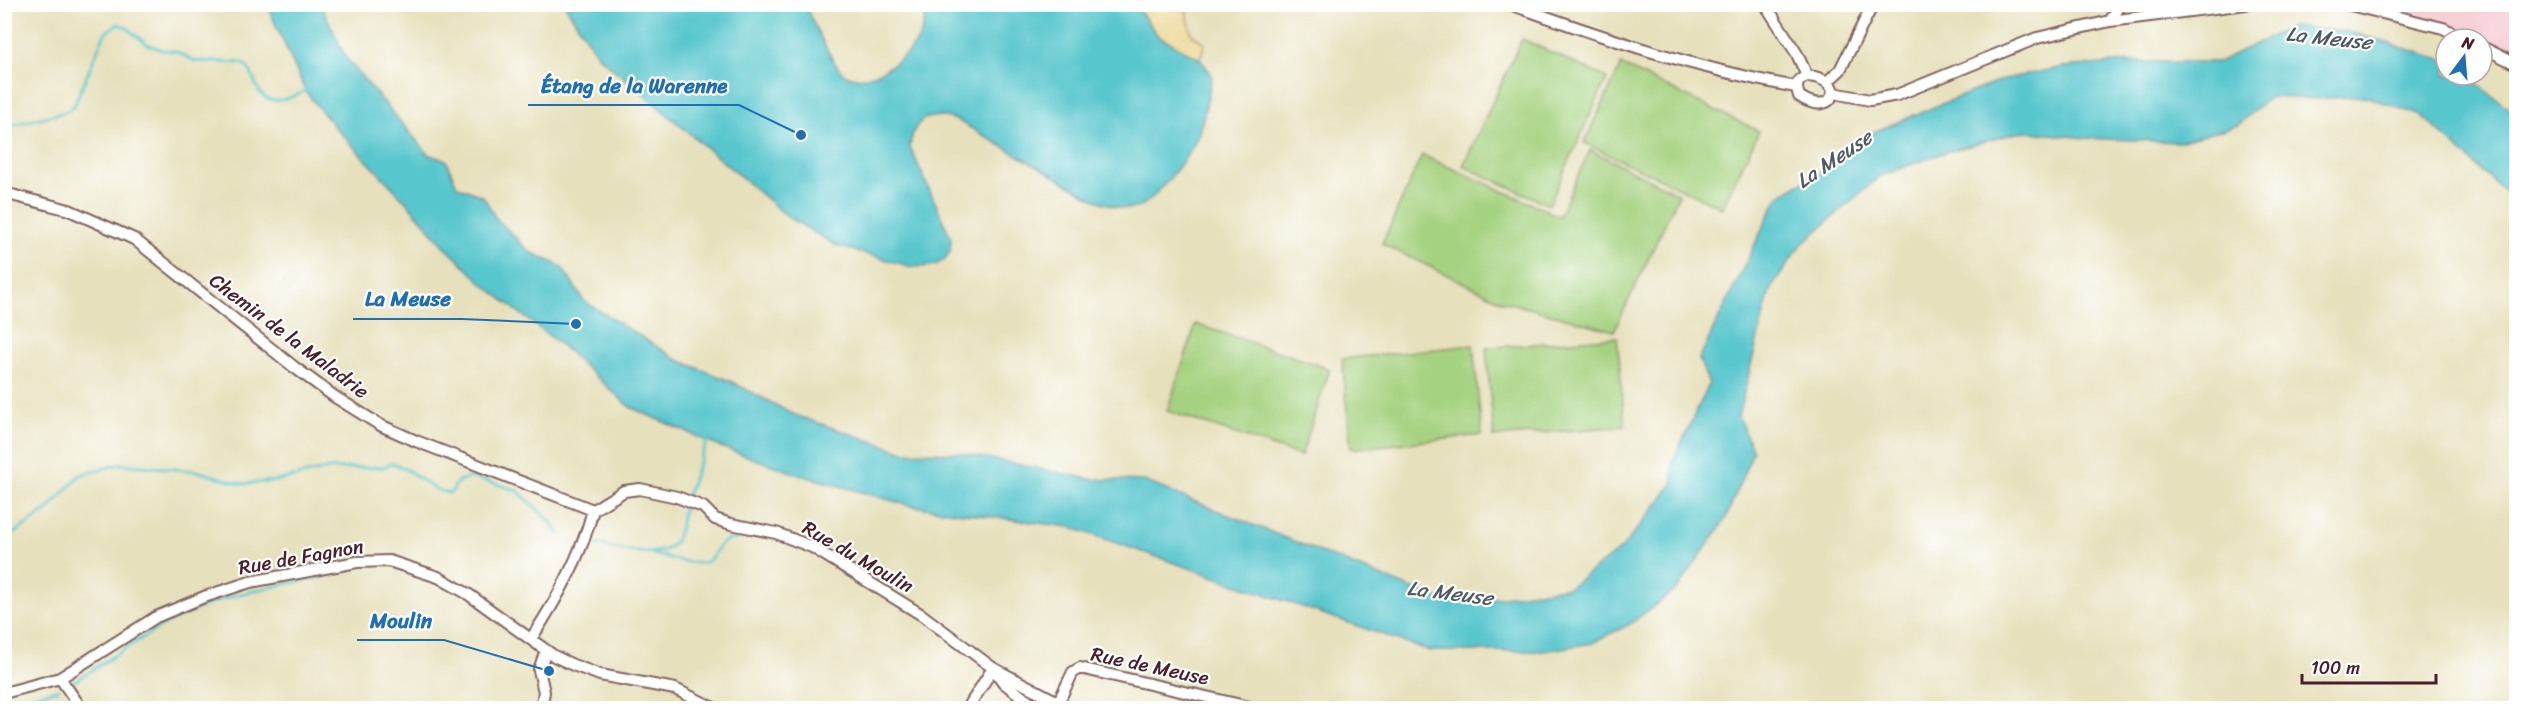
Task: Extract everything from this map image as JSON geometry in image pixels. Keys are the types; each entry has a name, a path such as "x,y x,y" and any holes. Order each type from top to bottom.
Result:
{"street":[{"path":"1510,4 1620,44 1697,66 1796,87"},
{"path":"1765,4 1797,54 1807,76"},
{"path":"1828,81 1840,70 1873,4"},
{"path":"1834,93 1870,100 1897,95 2037,38 2110,21 2246,4"},
{"path":"2346,4 2439,27"},
{"path":"2110,21 2119,5"},
{"path":"2494,53 2517,64"},
{"path":"1807,76 1828,81 1834,93 1831,100 1825,104 1816,104 1799,96 1796,87 1801,78 1807,76"},
{"name":"Chemin de la Maladrie","path":"4,193 69,210 134,240 294,367 335,397 380,425 593,510"},
{"name":"Rue du Moulin","path":"593,510 624,491 640,489 677,497 704,507 715,519 776,533 812,547 922,615 993,668 1069,708"},
{"path":"531,639 574,564 593,510"},
{"name":"Rue de Fagnon","path":"4,693 60,678 156,617 204,597 250,582 357,562 389,561 438,577 468,594 546,650 583,669 675,689 714,708"},
{"path":"541,708 544,692 539,670 546,650"},
{"path":"968,708 993,668"},
{"name":"Rue du Moulin","path":"993,668 1004,683 1037,708"},
{"name":"Rue de Meuse","path":"1058,703 1073,672 1080,668 1254,708"},
{"path":"60,678 81,708"}],"shaded area":[{"path":"2360,5 2516,5 2516,59 2494,49 2494,27 2440,27"}],"green space":[{"path":"1522,39 1607,78 1549,205 1463,166"},
{"path":"1621,65 1759,131 1722,208 1584,143"},
{"path":"1590,150 1679,194 1614,331 1502,301 1382,244 1422,155 1559,216"},
{"path":"1196,324 1330,369 1301,456 1167,411"},
{"path":"1617,337 1625,426 1494,437 1486,348"},
{"path":"1473,345 1482,435 1351,449 1342,359"}],"sand":[{"path":"1135,5 1185,5 1192,35 1205,43 1200,59 1158,36"}],"water":[{"name":"La Meuse","path":"267,5 321,5 346,58 429,155 446,160 457,186 484,197 495,217 530,252 561,266 584,301 678,360 730,381 795,415 904,452 961,453 1090,479 1144,481 1435,598 1489,599 1570,587 1622,548 1673,484 1672,463 1709,384 1699,359 1778,197 1837,161 1874,132 2005,79 2063,67 2128,62 2218,62 2293,26 2354,33 2434,57 2434,87 2481,87 2516,114 2516,202 2422,116 2365,96 2311,99 2270,97 2238,125 2179,142 2085,138 2023,131 1943,153 1880,176 1801,245 1770,290 1738,416 1753,451 1725,520 1678,588 1630,624 1592,643 1543,651 1430,651 1070,527 911,506 797,474 718,446 630,407 562,346 484,285 446,248 409,205 333,125 306,92"},
{"path":"565,5 804,5 835,64 849,76 860,78 884,70 906,54 920,36 927,5 1135,5 1158,36 1200,59 1212,75 1203,120 1194,143 1180,165 1152,198 1135,208 1109,205 1094,199 957,120 939,116 925,119 915,129 910,147 951,238 950,252 943,261 932,266 913,267 837,246 788,217 597,55"}],"waterway":[{"path":"4,127 65,112 74,106 105,33 118,24 126,27 147,44 162,50 175,51 194,61 243,63 250,71 261,94 267,98 281,100 308,89"},
{"path":"687,496 708,438"},
{"path":"4,540 48,510 80,475 120,464 196,471 242,484 276,481 328,469 383,467 392,463 444,492 451,493 458,481 472,477 517,490 552,523 558,533"},
{"path":"590,543 634,552 658,552 667,549 678,535 684,506"},
{"path":"653,554 695,563 707,562 724,542 738,539"},
{"path":"70,684 150,633 201,607 246,593 325,576"},
{"path":"4,703 59,689"}],"place":[{"name":"Étang de la Warenne","path":"801,135"},
{"name":"La Meuse","path":"576,324"},
{"name":"Moulin","path":"549,671"}]}
